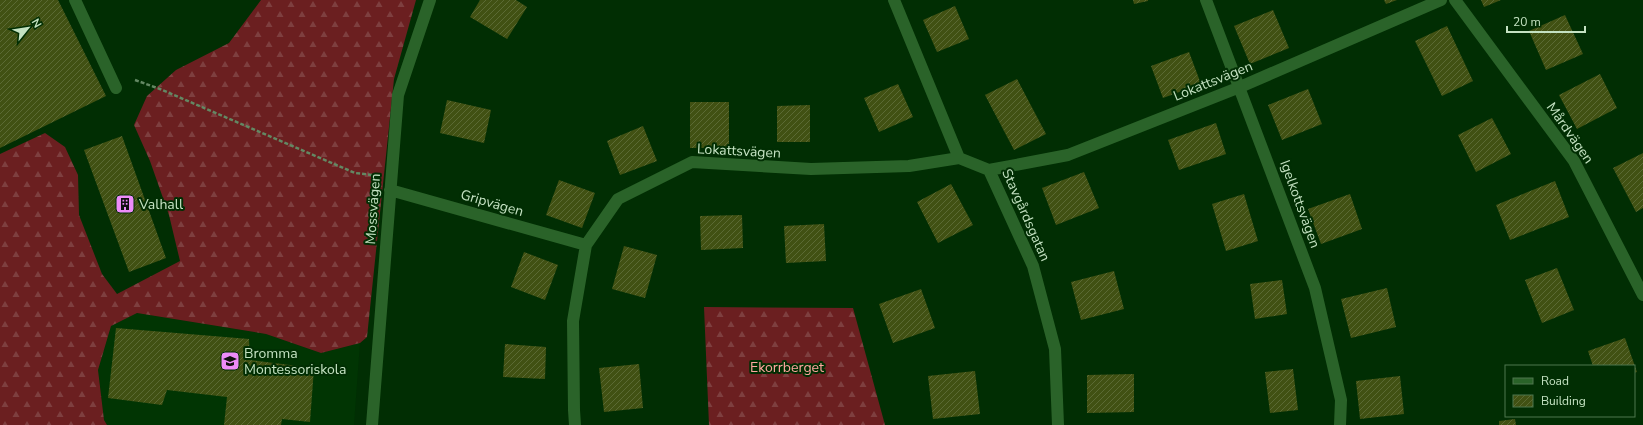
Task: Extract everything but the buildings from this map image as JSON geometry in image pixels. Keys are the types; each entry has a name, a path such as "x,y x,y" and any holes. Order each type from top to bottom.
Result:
{"street":[{"path":"75,0 116,88"},
{"name":"Mossvägen","path":"372,425 390,178 398,95 430,0"},
{"path":"894,0 959,158"},
{"name":"Igelkottsvägen","path":"1206,0 1315,288 1340,400 1340,425"},
{"name":"Lokattsvägen","path":"989,170 1068,155 1240,87 1441,0"},
{"name":"Mårdvägen","path":"1455,0 1574,161 1643,295"},
{"name":"Stavgårdsgatan","path":"959,158 989,170 1033,266 1056,349 1058,425"},
{"name":"Lokattsvägen","path":"575,425 573,321 586,245 618,199 692,162 811,169 909,166 959,158"},
{"name":"Gripvägen","path":"390,190 586,245"}],"path":[{"path":"108,70 160,89 356,172 390,178"}],"shaded area":[{"name":"Bromma Montessoriskola","path":"137,313 266,334 321,353 360,343 354,425 107,425 104,420 98,370 111,326"}],"green space":[{"path":"261,0 416,0 394,79 367,337 360,343 321,353 266,334 137,313 111,326 98,370 104,420 107,425 0,425 0,154 45,133 65,147 78,175 79,215 102,274 117,294 180,261 169,215 150,161 134,125 147,96 176,70 229,43"},
{"name":"Ekorrberget","path":"704,307 853,308 885,425 709,425"}],"place":[{"name":"Valhall","path":"125,204"},
{"name":"Bromma Montessoriskola","path":"230,361"}]}
